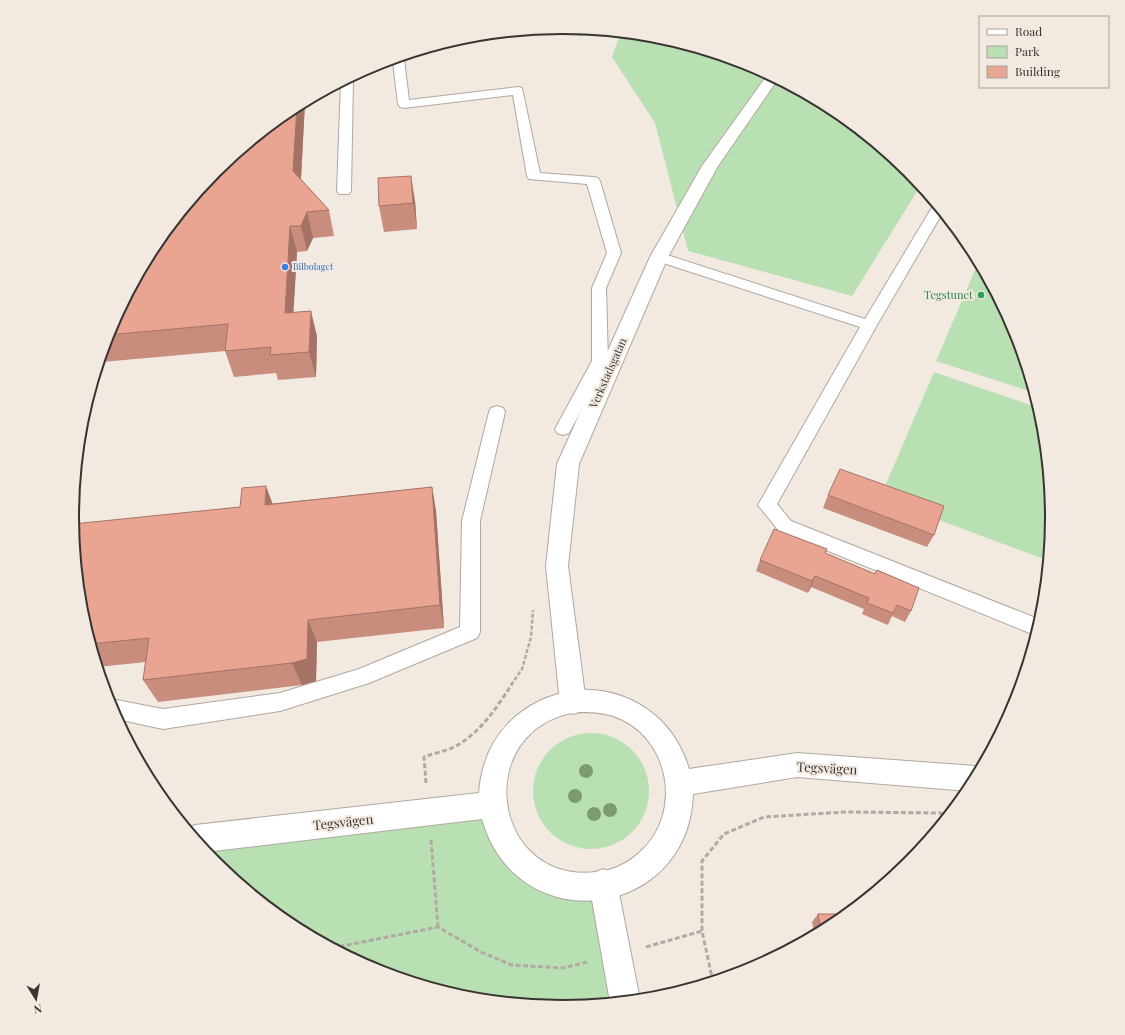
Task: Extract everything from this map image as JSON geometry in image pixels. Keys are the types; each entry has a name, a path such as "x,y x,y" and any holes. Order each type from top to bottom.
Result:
{"street":[{"name":"Verkstadsgatan","path":"573,703 556,566 568,464 659,257 710,166 769,81"},
{"path":"587,702 615,706 641,719 667,745 678,765 680,783 681,812 674,834 655,860 621,881 571,885 538,873 516,856 500,834 492,812 490,788 494,766 505,744 520,726 544,711 573,703 587,702"},
{"name":"Tegsvägen","path":"680,783 797,765 969,778"},
{"name":"Tegsvägen","path":"201,838 492,805"},
{"path":"603,883 624,997"}],"lane":[{"path":"399,63 404,104 518,91 534,176 593,181 614,254 599,288 600,361 563,429"},
{"path":"344,191 347,85"},
{"path":"936,211 869,325 767,506 784,526 1034,626"},
{"path":"659,257 869,325"},
{"path":"119,710 163,719 280,702 362,677 470,632 471,521 497,412"}],"path":[{"path":"438,927 424,756 456,746 479,730 499,704 522,669 531,637 533,605"},
{"path":"711,977 702,931 702,862 724,834 764,817 845,812 940,813 944,814"},
{"path":"340,946 438,927 481,952 512,964 563,968 616,956 702,931"}],"green space":[{"path":"578,34 599,35 578,36"},
{"path":"619,37 626,38 688,50 748,71 776,84 831,115 881,154 904,176 918,190 852,296 688,251 655,123 612,57"},
{"name":"Tegstunet","path":"976,268 1009,332 1030,391 936,361"},
{"path":"934,372 1033,406 1042,454 1045,486 1046,518 1044,559 880,498"},
{"path":"591,733 602,734 613,738 632,750 644,769 648,780 648,802 644,813 632,832 613,844 602,848 591,849 580,848 569,844 550,832 538,813 534,802 533,791 534,780 538,769 550,750 569,738 580,734"},
{"path":"492,812 516,856 603,883 624,997 562,1001 499,997 437,985 377,964 349,951 294,920 244,881 203,840"}],"building":[{"path":"297,113 293,171 329,210 307,212 301,226 290,226 285,313 311,311 309,352 270,355 271,347 225,351 228,324 115,334 144,276 160,249 179,223 199,199 244,154"},
{"path":"411,176 413,203 379,206 378,178"},
{"path":"840,469 944,506 934,535 828,495"},
{"path":"266,486 265,505 432,487 440,605 308,620 307,659 292,663 143,680 149,638 95,644 83,581 79,523 240,507 242,488"},
{"path":"774,529 827,549 825,553 875,574 877,570 919,588 911,611 897,605 893,613 867,603 869,598 815,576 812,581 760,560"},
{"path":"818,914 839,914 831,920 820,927"}],"place":[{"name":"Bilbolaget","path":"285,267"},
{"name":"Tegstunet","path":"981,295"}]}
